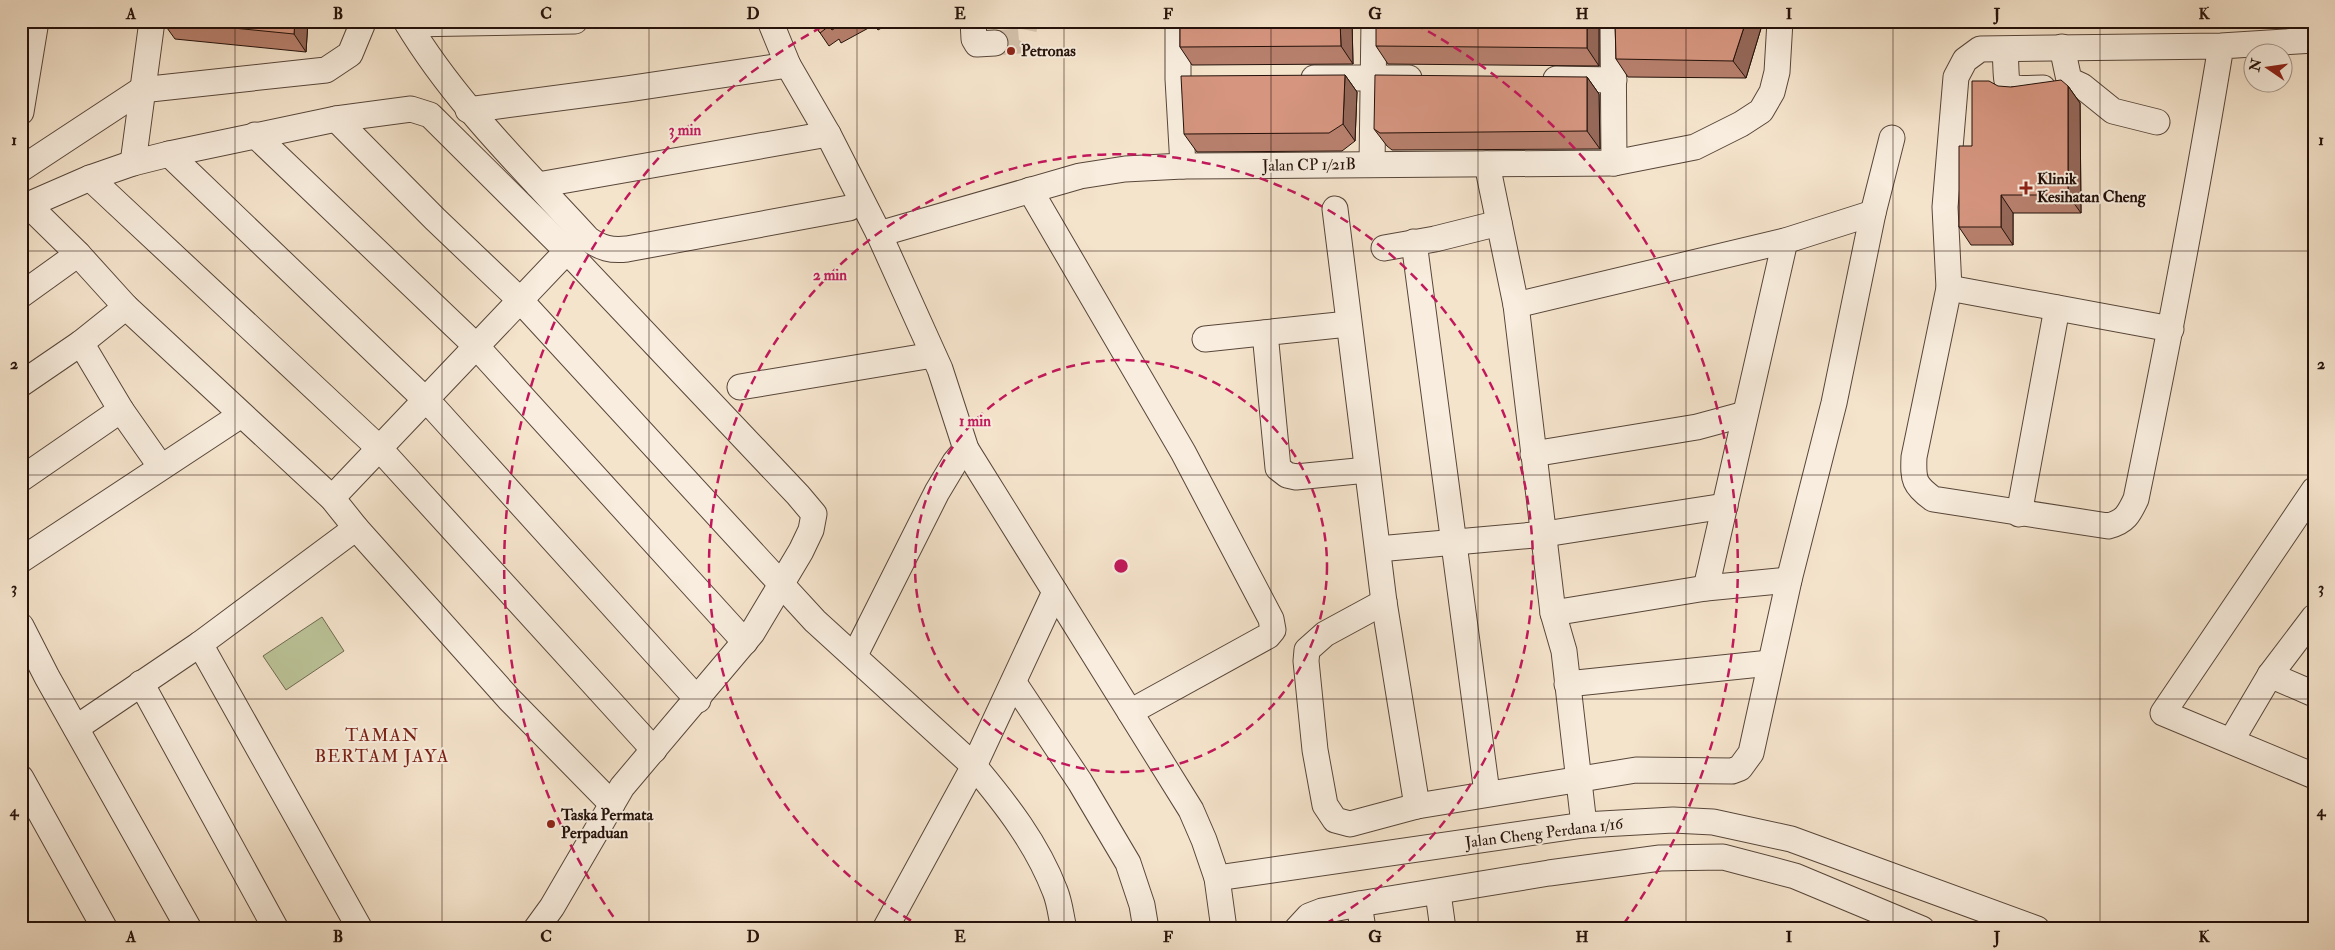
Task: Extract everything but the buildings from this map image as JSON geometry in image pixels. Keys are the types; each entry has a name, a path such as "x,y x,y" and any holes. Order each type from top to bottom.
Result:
{"street":[{"path":"21,112 36,21"},
{"path":"133,163 141,90 152,21"},
{"path":"21,169 141,90 326,70 350,54 362,25 361,21"},
{"path":"407,22 575,21"},
{"path":"770,21 788,65 828,134 879,234 940,369 966,449 1191,810 1217,878 1224,929"},
{"path":"973,21 974,39 978,44 995,44"},
{"path":"1178,21 1188,79 1183,166"},
{"path":"1372,164 1374,21"},
{"path":"1613,21 1614,163"},
{"path":"407,22 445,81 468,110 588,239 600,247 614,251 848,208"},
{"name":"Jalan CP 1/21B","path":"879,234 1080,176 1125,169 1183,166 1614,163 1695,147 1741,124 1760,111 1772,92 1777,72 1780,22"},
{"path":"2221,46 2198,185 2171,329 2136,499 2128,516 2119,524 2108,526 2019,514 1933,499 1919,489 1913,476 1914,457 1950,288 1945,207 1956,77 1965,60 1980,49 2221,46 2314,40"},
{"path":"2062,47 2066,75 2072,82 2082,86 2113,110 2157,122"},
{"path":"2005,50 2007,83 2010,88 2016,90 2051,87 2072,82"},
{"path":"468,110 788,65"},
{"path":"1295,78 1431,78"},
{"path":"1537,79 1614,80"},
{"path":"536,929 552,907 622,787 698,700 745,642 782,586 811,530 814,514 566,251 430,115 411,109 336,119 255,134 133,163 90,178 24,206 78,254 126,307 332,498 356,528 509,699 612,804"},
{"path":"336,119 435,219 520,300 652,441 815,621 855,655 974,766 994,790 1037,850 1056,893 1064,929"},
{"path":"255,134 476,346 745,642"},
{"path":"538,185 828,134"},
{"path":"1384,602 1325,634 1307,650 1306,661 1315,750 1325,806 1335,820 1350,824 1416,806 1636,770 1687,769 1724,771 1740,768 1751,754 1770,663 1834,404 1873,213 1892,138"},
{"path":"169,154 425,400 698,700"},
{"path":"1487,164 1516,305 1553,612 1564,651 1584,825"},
{"path":"90,178 379,448 654,750"},
{"path":"1030,190 1183,452 1271,619 1273,630 1268,636 1130,712"},
{"path":"1335,209 1384,602 1416,806"},
{"path":"1516,305 1785,242 1873,213"},
{"path":"1384,248 1499,223"},
{"path":"1414,242 1487,793"},
{"path":"1706,588 1785,242"},
{"path":"332,498 566,251"},
{"path":"21,295 78,254"},
{"path":"1950,288 2171,329"},
{"path":"21,384 81,343 126,307"},
{"path":"2019,514 2057,308"},
{"path":"1205,339 1348,324"},
{"path":"1264,333 1278,468 1287,475 1296,477 1367,470"},
{"path":"81,343 121,410 162,468"},
{"path":"740,387 933,355"},
{"path":"21,479 121,410"},
{"path":"1533,454 1697,427 1745,414"},
{"path":"21,560 241,415"},
{"path":"855,655 937,492 955,462 966,449"},
{"path":"2314,490 2305,522 2162,713 2314,776"},
{"path":"1378,549 1545,534 1725,506"},
{"path":"76,728 200,644 356,528"},
{"path":"1553,612 1706,588 1790,580"},
{"path":"885,929 974,766 1055,592"},
{"path":"2231,741 2270,675 2314,617"},
{"path":"21,626 76,728 190,929"},
{"path":"200,644 360,929"},
{"path":"1567,684 1770,663"},
{"path":"2270,675 2314,694"},
{"path":"141,683 276,929"},
{"path":"1014,683 1080,782 1128,862 1142,905 1146,929"},
{"path":"21,778 105,929"},
{"name":"Jalan Cheng Perdana 1/16","path":"1217,878 1584,825 1673,820 1713,822 1791,839 2027,927"},
{"path":"1296,929 1308,916 1322,911 1359,904 1438,893 1549,873 1660,858 1723,856 1795,876 1922,929"},
{"path":"1438,893 1443,929"},
{"path":"1359,904 1363,929"}],"green space":[{"path":"322,617 344,651 286,690 263,656"}],"tunnel":[{"path":"995,43 1019,41 1023,35 1026,21"}],"place":[{"name":"Petronas","path":"1011,51"},
{"name":"Klinik Kesihatan Cheng","path":"2026,188"},
{"name":"Taska Permata Perpaduan","path":"551,824"}],"district":[{"name":"TAMAN BERTAM JAYA","path":"382,745"}]}
